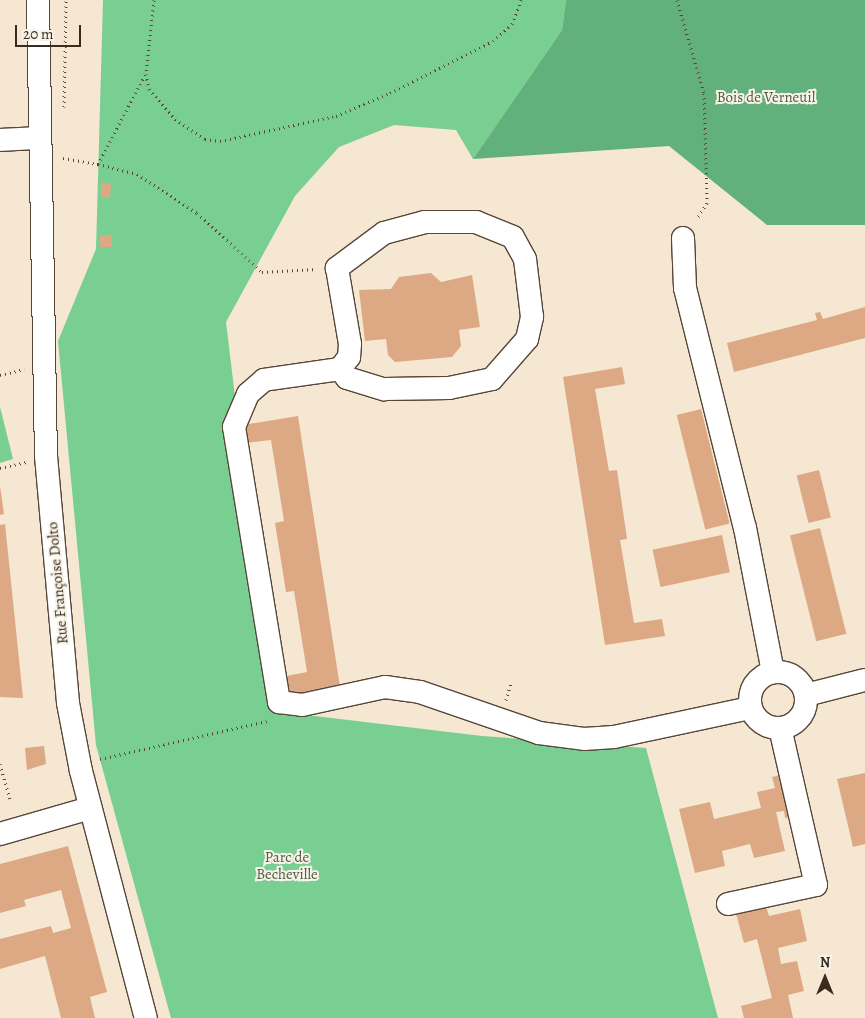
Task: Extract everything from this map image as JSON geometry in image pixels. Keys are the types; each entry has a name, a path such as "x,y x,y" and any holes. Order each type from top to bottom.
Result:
{"street":[{"name":"Rue Françoise Dolto","path":"38,0 38,138 46,456 68,703 90,808 146,1018"},
{"path":"0,140 38,138"},
{"path":"340,369 346,378 384,389 449,388 492,379 528,339 532,295 525,259 513,237 476,222 425,222 384,233 337,268 350,344 349,357 340,369 264,380 248,394 234,427 279,702 302,705 385,687 420,692 539,733 584,739 614,737 750,708"},
{"path":"683,238 685,288 745,528 773,672"},
{"path":"773,672 798,680 806,695 797,720 780,728 762,723 750,708 751,689 773,672"},
{"path":"806,695 865,680"},
{"path":"728,904 816,885 780,728"},
{"path":"0,834 90,808"}],"path":[{"path":"154,0 146,74 149,90 175,119 205,139 274,133 336,116 493,41 512,24 521,0"},
{"path":"677,0 704,93 708,158 707,203 683,238"},
{"path":"98,164 146,74"},
{"path":"58,157 98,164 137,174 197,213 262,272 337,268"},
{"path":"94,764 272,719"},
{"path":"0,764 10,799"}],"green space":[{"name":"Parc de Becheville","path":"103,0 566,0 562,30 473,159 456,130 394,125 339,147 295,196 226,322 273,711 482,736 646,748 718,1018 171,1018 96,745 58,341 96,249"},
{"name":"Bois de Verneuil","path":"566,0 865,0 865,225 767,225 669,146 473,159 562,30"},
{"path":"0,407 13,459 0,463"}],"building":[{"path":"101,182 111,184 110,198 101,198"},
{"path":"100,235 112,235 112,247 100,247"},
{"path":"431,273 441,282 472,275 480,327 459,330 461,346 452,357 395,362 388,355 386,339 365,341 359,290 391,289 399,277"},
{"path":"865,307 865,338 734,372 727,343 817,320 815,313 820,312 823,319"},
{"path":"622,367 625,384 595,389 609,471 617,470 627,539 620,540 634,623 662,619 665,636 605,645 563,377"},
{"path":"701,409 730,523 705,530 677,415"},
{"path":"298,416 340,687 284,695 281,677 307,672 294,591 286,592 275,523 284,521 271,440 246,443 243,425"},
{"path":"819,470 831,518 809,523 797,476"},
{"path":"0,486 4,514 0,515"},
{"path":"5,524 23,698 0,697 0,525"},
{"path":"820,528 846,634 816,641 790,535"},
{"path":"722,535 730,572 660,587 653,550"},
{"path":"44,746 46,764 27,770 25,748"},
{"path":"865,773 865,844 853,847 837,779"},
{"path":"784,774 794,817 785,818 784,811 776,812 785,851 754,858 750,844 722,851 725,866 695,873 679,809 710,802 714,819 761,808 757,792 775,788 772,777"},
{"path":"68,846 107,992 90,997 95,1018 61,1018 45,956 0,969 0,939 51,926 53,933 71,928 61,890 24,900 26,906 0,913 0,864"},
{"path":"765,903 769,916 800,909 807,941 778,948 781,964 797,961 804,991 788,995 793,1018 744,1018 741,1006 772,998 757,939 744,943 735,910"}]}
